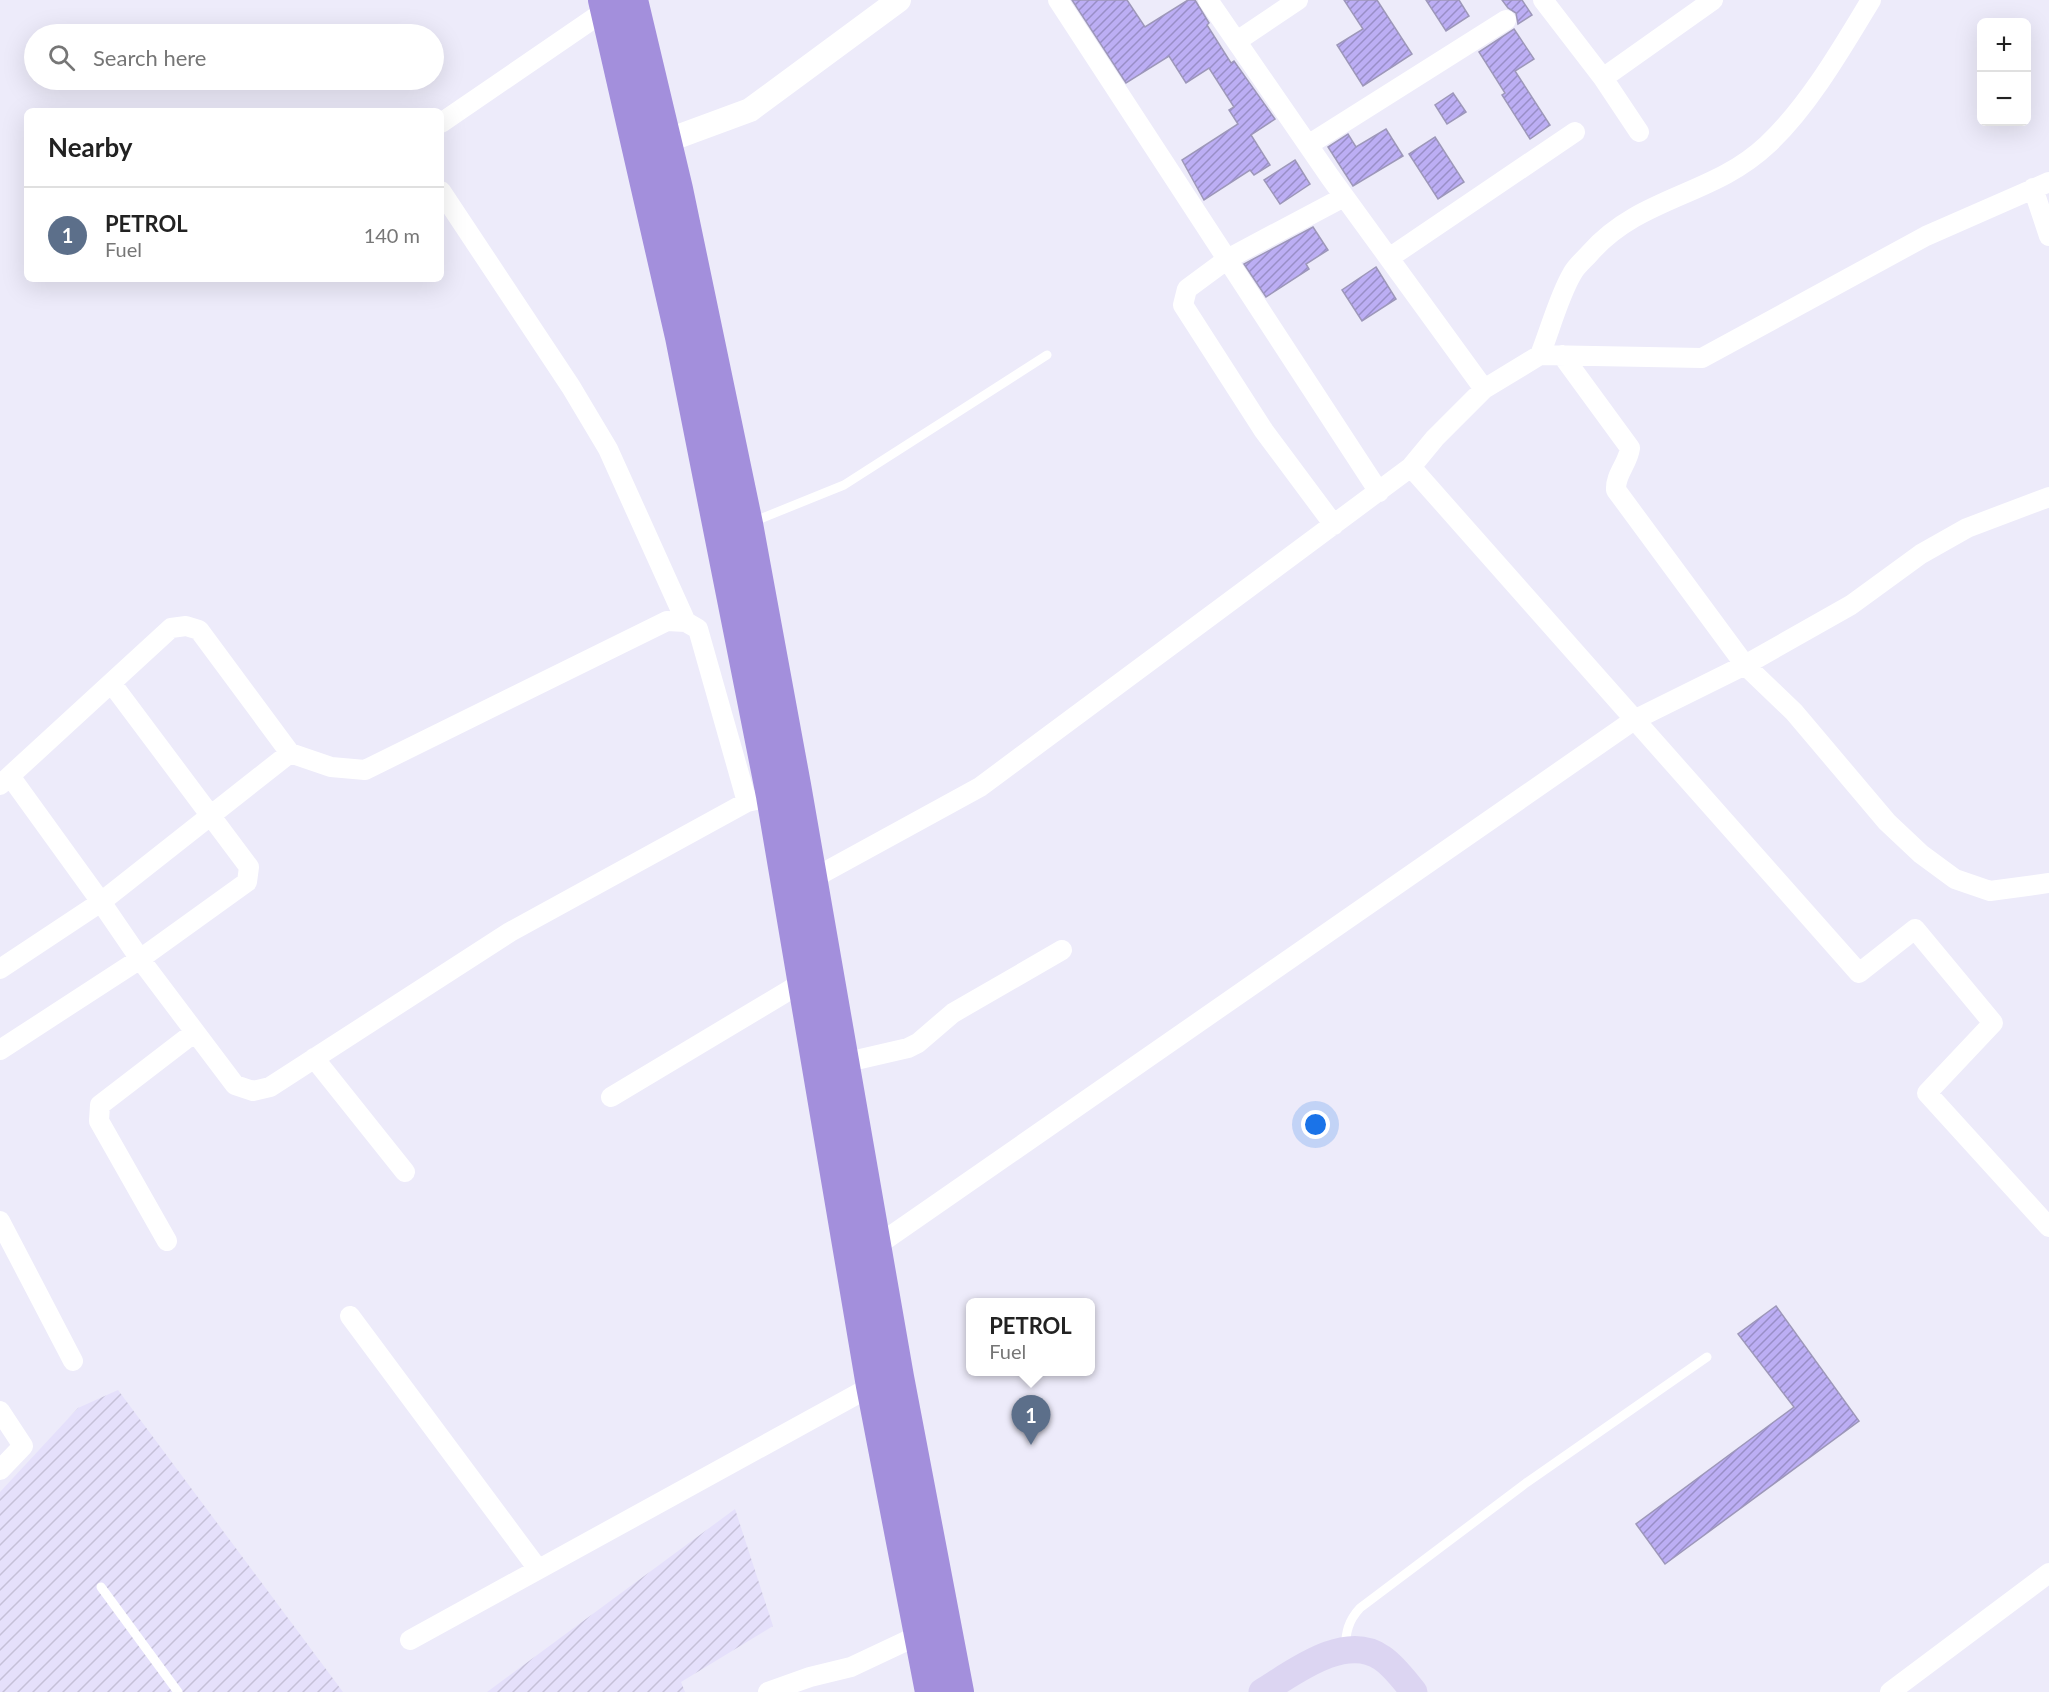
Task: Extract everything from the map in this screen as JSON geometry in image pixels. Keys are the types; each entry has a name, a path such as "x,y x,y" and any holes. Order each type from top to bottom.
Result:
{"highway":[{"path":"614,3 666,141 664,193 681,337 771,794 803,981 958,1692"},
{"path":"614,3 747,524 771,794 812,879 843,1063 864,1254 873,1386 930,1692"}],"main road":[{"path":"1262,1692 1308,1664 1345,1651 1361,1650 1381,1657 1414,1692"}],"street":[{"path":"666,141 750,110 899,0"},
{"path":"1058,0 1136,123 1228,258 1379,492"},
{"path":"1208,0 1344,197 1484,389"},
{"path":"1237,41 1298,0"},
{"path":"1543,0 1603,78 1639,132"},
{"path":"1603,78 1713,0"},
{"path":"1540,354 1572,273 1594,248 1622,223 1652,206 1690,193 1727,174 1767,146 1796,114 1871,0"},
{"path":"444,121 614,3"},
{"path":"1308,145 1506,20"},
{"path":"1389,258 1575,132"},
{"path":"812,879 980,787 1379,492 1411,467 1435,438 1484,389 1540,354 1702,358 1926,236 2041,185 2049,236"},
{"path":"444,196 571,387 608,449 686,622"},
{"path":"1334,525 1264,431 1183,305 1187,289 1228,258 1344,197"},
{"path":"1562,355 1630,448 1629,458 1615,480 1616,490 1745,665 1794,712 1887,822 1921,854 1955,879 1990,891 2049,883"},
{"path":"1411,467 1859,973 1915,929 1993,1023 1927,1093 2049,1227"},
{"path":"864,1254 1634,720 1745,665 1851,605 1921,554 1966,528 2049,497"},
{"path":"668,621 686,622 698,629 771,794 510,932 270,1087 253,1091 235,1085 140,959 101,902 5,781 171,628 186,626 199,630 290,753 332,767 365,770 668,621"},
{"path":"0,1050 140,959 247,882 249,867 112,684"},
{"path":"0,969 101,902 211,818 290,753"},
{"path":"843,1063 908,1048 918,1043 953,1013 1062,950"},
{"path":"612,1097 803,981"},
{"path":"167,1241 99,1120 98,1112 100,1105 195,1032"},
{"path":"314,1058 405,1172"},
{"path":"0,1221 73,1361"},
{"path":"350,1316 538,1569"},
{"path":"410,1640 873,1386"},
{"path":"0,1411 24,1446 0,1470"},
{"path":"1890,1692 2049,1573"},
{"path":"768,1692 851,1666 919,1635"}],"lane":[{"path":"747,524 844,484 1047,355"},
{"path":"1345,1651 1348,1624 1360,1608 1526,1484 1707,1357"},
{"path":"101,1587 178,1692"}],"shaded area":[{"path":"118,1390 343,1692 0,1692 0,1492 78,1408"},
{"path":"735,1509 773,1626 681,1682 685,1692 487,1692"}],"building":[{"path":"1072,0 1127,0 1145,27 1188,0 1195,0 1209,23 1207,25 1231,63 1234,61 1275,119 1251,135 1270,165 1254,175 1250,170 1204,200 1182,160 1238,124 1229,110 1234,107 1209,68 1186,83 1169,56 1126,83"},
{"path":"1344,0 1377,0 1412,54 1363,86 1337,45 1363,29"},
{"path":"1426,0 1459,0 1469,16 1446,31"},
{"path":"1502,0 1522,0 1532,15 1518,24 1516,13"},
{"path":"1514,29 1534,59 1515,71 1550,125 1530,139 1502,95 1505,93 1479,52"},
{"path":"1453,93 1466,112 1447,124 1435,105"},
{"path":"1386,129 1403,156 1353,186 1328,147 1348,134 1356,147"},
{"path":"1435,137 1464,182 1438,199 1409,154"},
{"path":"1295,160 1310,184 1280,204 1264,180"},
{"path":"1313,227 1328,250 1306,264 1309,269 1266,297 1244,264"},
{"path":"1376,267 1396,299 1362,321 1342,290"},
{"path":"1776,1306 1859,1421 1665,1564 1636,1524 1794,1407 1738,1334"}],"place":[{"name":"PETROL","path":"1031,1445"}]}
